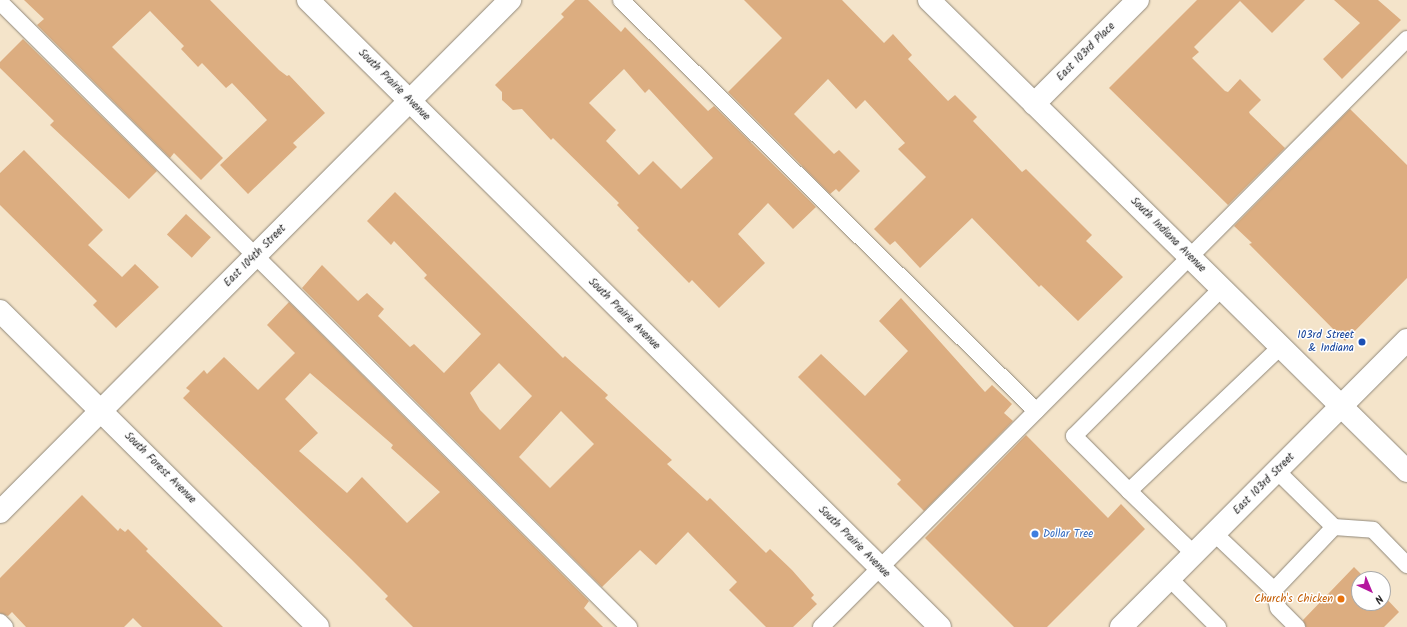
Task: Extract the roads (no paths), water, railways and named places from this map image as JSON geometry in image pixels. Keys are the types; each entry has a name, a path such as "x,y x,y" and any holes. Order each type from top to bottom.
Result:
{"street":[{"name":"South Prairie Avenue","path":"308,0 940,627"},
{"name":"East 104th Street","path":"0,512 510,0"},
{"name":"South Indiana Avenue","path":"929,0 1342,405 1407,471"},
{"name":"East 103rd Place","path":"1034,104 1138,0"},
{"name":"South Forest Avenue","path":"0,311 318,627"},
{"name":"East 103rd Street","path":"1121,627 1407,340"}],"lane":[{"path":"621,0 1036,411"},
{"path":"0,2 629,627"},
{"path":"821,627 1407,39"},
{"path":"1194,554 1074,436 1222,288"},
{"path":"1129,490 1281,346"},
{"path":"1277,471 1334,527 1373,530 1404,555"},
{"path":"1274,590 1334,527"},
{"path":"1214,533 1274,590 1278,608 1297,627"},
{"path":"1170,578 1218,627"},
{"path":"0,622 5,627"}],"place":[{"name":"103rd Street & Indiana","path":"1362,342"},
{"name":"Dollar Tree","path":"1035,534"},
{"name":"Church's Chicken","path":"1341,599"}]}
